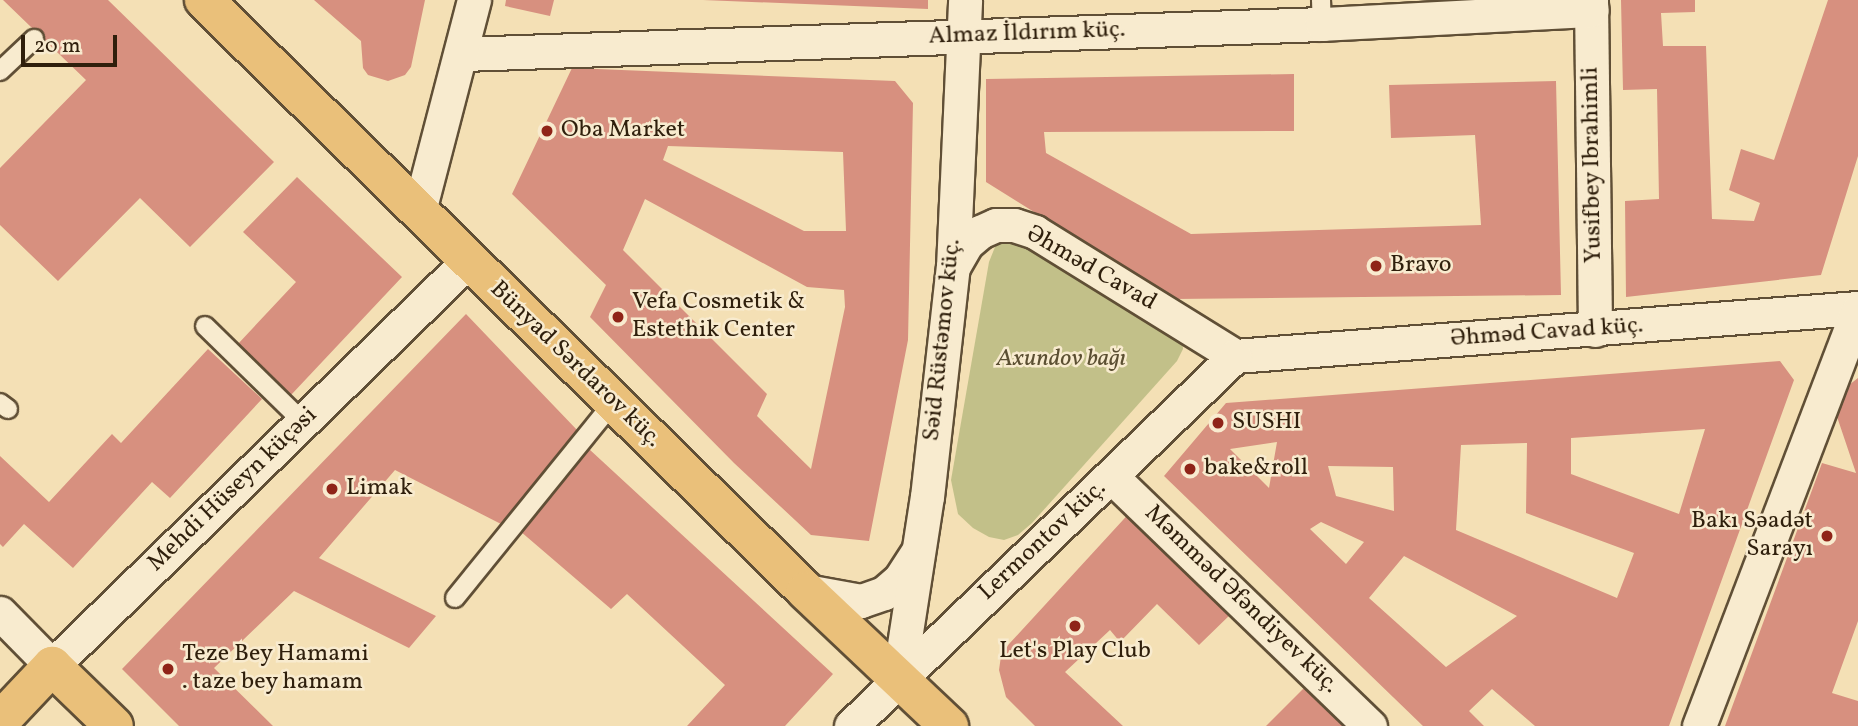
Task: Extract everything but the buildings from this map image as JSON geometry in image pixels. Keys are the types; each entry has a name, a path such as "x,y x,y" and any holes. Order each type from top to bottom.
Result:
{"main road":[{"name":"Bünyad Sərdarov küç.","path":"204,0 613,403 949,726"},
{"name":"Mehdi Hüseyn küçəsi","path":"0,721 52,666"},
{"path":"52,666 114,726"}],"street":[{"path":"419,211 463,54 474,0"},
{"name":"Səid Rüstəmov küç.","path":"899,677 919,549 953,267 965,0"},
{"name":"Almaz İldırım küç.","path":"463,54 964,36 1321,12 1591,5"},
{"name":"Yusifbey Ibrahimli","path":"1591,5 1595,330"},
{"name":"Əhməd Cavad","path":"953,267 967,243 980,232 996,225 1014,225 1035,232 1235,356"},
{"name":"Mehdi Hüseyn küçəsi","path":"52,666 468,261"},
{"path":"1699,726 1858,309"},
{"name":"Əhməd Cavad küç.","path":"1235,356 1858,309"},
{"name":"Lermontov küç.","path":"851,726 1235,356"},
{"name":"Məmməd Əfəndiyev küç.","path":"1111,476 1370,726"},
{"path":"806,591 860,601 884,593 900,579 919,549"},
{"path":"0,613 52,666"}],"lane":[{"path":"0,71 34,39"},
{"path":"205,326 303,422"},
{"path":"455,598 613,403"}],"green space":[{"name":"Axundov bağı","path":"1021,235 1182,338 1183,349 1177,361 1032,523 1018,535 1004,540 989,537 973,528 958,514 951,480 989,262 995,247 1005,237"}],"place":[{"name":"Oba Market","path":"547,131"},
{"name":"Bravo","path":"1376,266"},
{"name":"Vefa Cosmetik & Estethik Center","path":"618,317"},
{"name":"SUSHI","path":"1218,423"},
{"name":"bake&roll","path":"1190,469"},
{"name":"Limak","path":"332,489"},
{"name":"Bakı Səadət Sarayı","path":"1827,536"},
{"name":"Let's Play Club","path":"1075,626"},
{"name":"Teze Bey Hamami . taze bey hamam","path":"168,669"}]}
